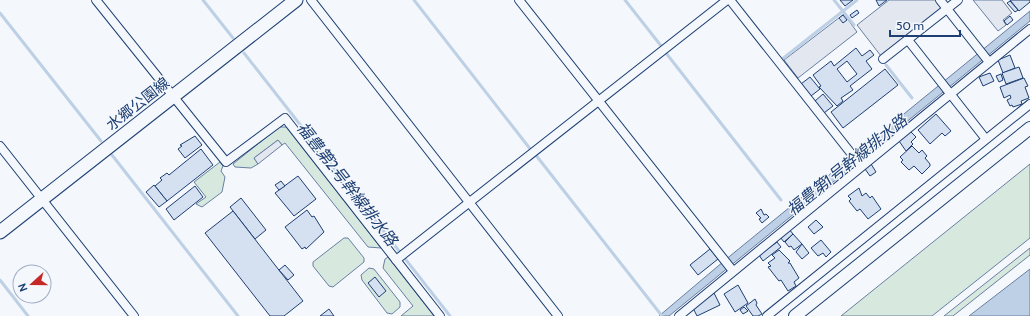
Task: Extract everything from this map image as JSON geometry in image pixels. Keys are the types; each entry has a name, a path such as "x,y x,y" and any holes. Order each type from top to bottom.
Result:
{"main road":[{"name":"水郷公園線","path":"0,232 296,0"}],"street":[{"path":"96,0 226,162 285,118 399,257 440,316"},
{"path":"311,0 468,203 558,316"},
{"path":"519,0 732,270"},
{"path":"399,257 728,0 860,165"},
{"path":"940,0 988,61"},
{"path":"883,59 958,0"},
{"path":"679,316 732,270 860,165 988,61 1030,29"},
{"path":"908,40 985,138"},
{"path":"767,316 985,138 1030,104"},
{"path":"795,316 1030,128"},
{"path":"0,146 134,316"}],"shaded area":[{"path":"889,0 936,0 942,8 881,56 857,25"},
{"path":"973,0 1002,0 1012,13 1003,20 1006,25 998,31"},
{"path":"844,14 857,32 798,78 784,60"},
{"path":"279,127 286,127 381,248 368,247 285,143 282,145 278,140 254,158 258,164 251,168 235,167 233,164"},
{"path":"278,140 282,145 258,164 254,158"},
{"path":"220,162 223,166 221,171 225,177 222,192 202,207 196,204 206,197 194,182"},
{"path":"1030,164 1030,238 932,316 841,316"},
{"path":"344,238 348,238 364,258 364,262 333,287 329,286 313,266 313,262"},
{"path":"1030,248 1030,255 953,316 944,316"},
{"path":"388,257 434,316 401,316 413,306 383,268 385,259"},
{"path":"369,268 374,269 400,302 400,307 392,314 387,313 362,280 361,275"}],"water":[{"name":"福豊第1号幹線排水路","path":"1030,11 1030,21 669,316 659,316 730,256"},
{"path":"1030,269 1030,316 969,316"}],"building":[{"path":"840,0 853,0 845,6"},
{"path":"876,0 887,0 879,6"},
{"path":"1010,0 1030,0 1030,2 1019,11"},
{"path":"1010,1 1018,10 1015,12 1007,3"},
{"path":"857,10 859,13 852,18 850,15"},
{"path":"843,15 847,20 843,23 839,18"},
{"path":"1010,16 1013,20 1007,25 1004,21"},
{"path":"856,48 862,56 870,50 874,55 866,61 872,69 850,86 853,90 841,98 843,101 837,106 819,87 821,86 813,75 831,61 834,66","holes":["847,61 857,74 847,82 837,69"]},
{"path":"1010,55 1015,68 1003,73 998,60"},
{"path":"1019,67 1023,78 1006,84 1002,73"},
{"path":"885,69 898,85 843,128 831,112"},
{"path":"990,73 994,81 983,86 979,77"},
{"path":"1001,74 1003,80 999,82 996,76"},
{"path":"810,77 820,89 811,96 801,84"},
{"path":"1024,78 1028,86 1025,87 1029,98 1021,101 1022,104 1013,107 1012,105 1010,106 1007,100 1011,98 1010,95 1004,98 1000,87"},
{"path":"823,94 833,106 824,113 815,101"},
{"path":"936,114 951,131 945,136 942,133 930,144 918,130"},
{"path":"910,131 916,137 911,142 913,144 906,151 899,141"},
{"path":"195,136 202,145 185,158 178,149 182,146 180,145"},
{"path":"912,146 919,153 922,150 927,156 925,158 930,164 930,166 922,174 914,166 909,170 901,162 903,160 900,157"},
{"path":"201,149 213,165 167,201 155,186 162,180 160,178 167,173 169,175"},
{"path":"871,164 876,172 870,176 865,169"},
{"path":"298,176 316,199 294,216 275,193"},
{"path":"281,181 285,186 279,190 275,185"},
{"path":"154,185 167,201 159,207 146,192"},
{"path":"195,186 203,197 174,220 166,209"},
{"path":"859,188 862,196 866,193 870,198 872,196 881,209 868,219 860,209 857,211 849,201 851,199 848,196"},
{"path":"241,198 266,230 255,239 230,207"},
{"path":"761,209 764,215 766,214 769,217 762,223 759,219 761,218 756,213"},
{"path":"307,210 312,217 314,216 324,232 306,249 305,247 302,249 285,227"},
{"path":"233,211 303,301 284,316 270,316 205,233"},
{"path":"816,220 823,227 814,234 808,227"},
{"path":"789,229 793,234 784,242 780,237"},
{"path":"793,234 802,244 794,250 785,242"},
{"path":"821,240 831,252 826,257 823,253 818,256 811,248"},
{"path":"777,242 781,247 763,261 759,255"},
{"path":"802,244 809,253 802,259 796,252"},
{"path":"710,249 718,259 698,275 690,265"},
{"path":"779,250 790,261 788,263 790,263 799,278 794,282 796,286 788,291 781,280 779,281 768,267 771,266 768,263 775,258 772,255"},
{"path":"285,265 294,275 288,280 279,270"},
{"path":"375,277 386,291 379,297 368,283"},
{"path":"738,285 748,303 735,312 724,294"},
{"path":"714,293 720,305 697,316 693,308"},
{"path":"755,299 757,303 756,305 762,314 758,316 753,316 746,306"},
{"path":"744,307 748,311 743,314 740,310"},
{"path":"329,309 334,316 320,316"}],"waterway":[{"name":"福豊第2号幹線排水路","path":"203,0 233,38"},
{"path":"414,0 531,150"},
{"path":"625,0 662,47"},
{"path":"834,0 854,25"},
{"path":"781,60 857,0"},
{"path":"0,13 101,141"},
{"name":"福豊第2号幹線排水路","path":"244,53 450,316"},
{"name":"福豊第1号幹線排水路","path":"666,53 781,200"},
{"path":"886,65 912,98"},
{"path":"535,154 662,316"},
{"path":"112,155 238,316"},
{"path":"0,280 28,316"}]}
